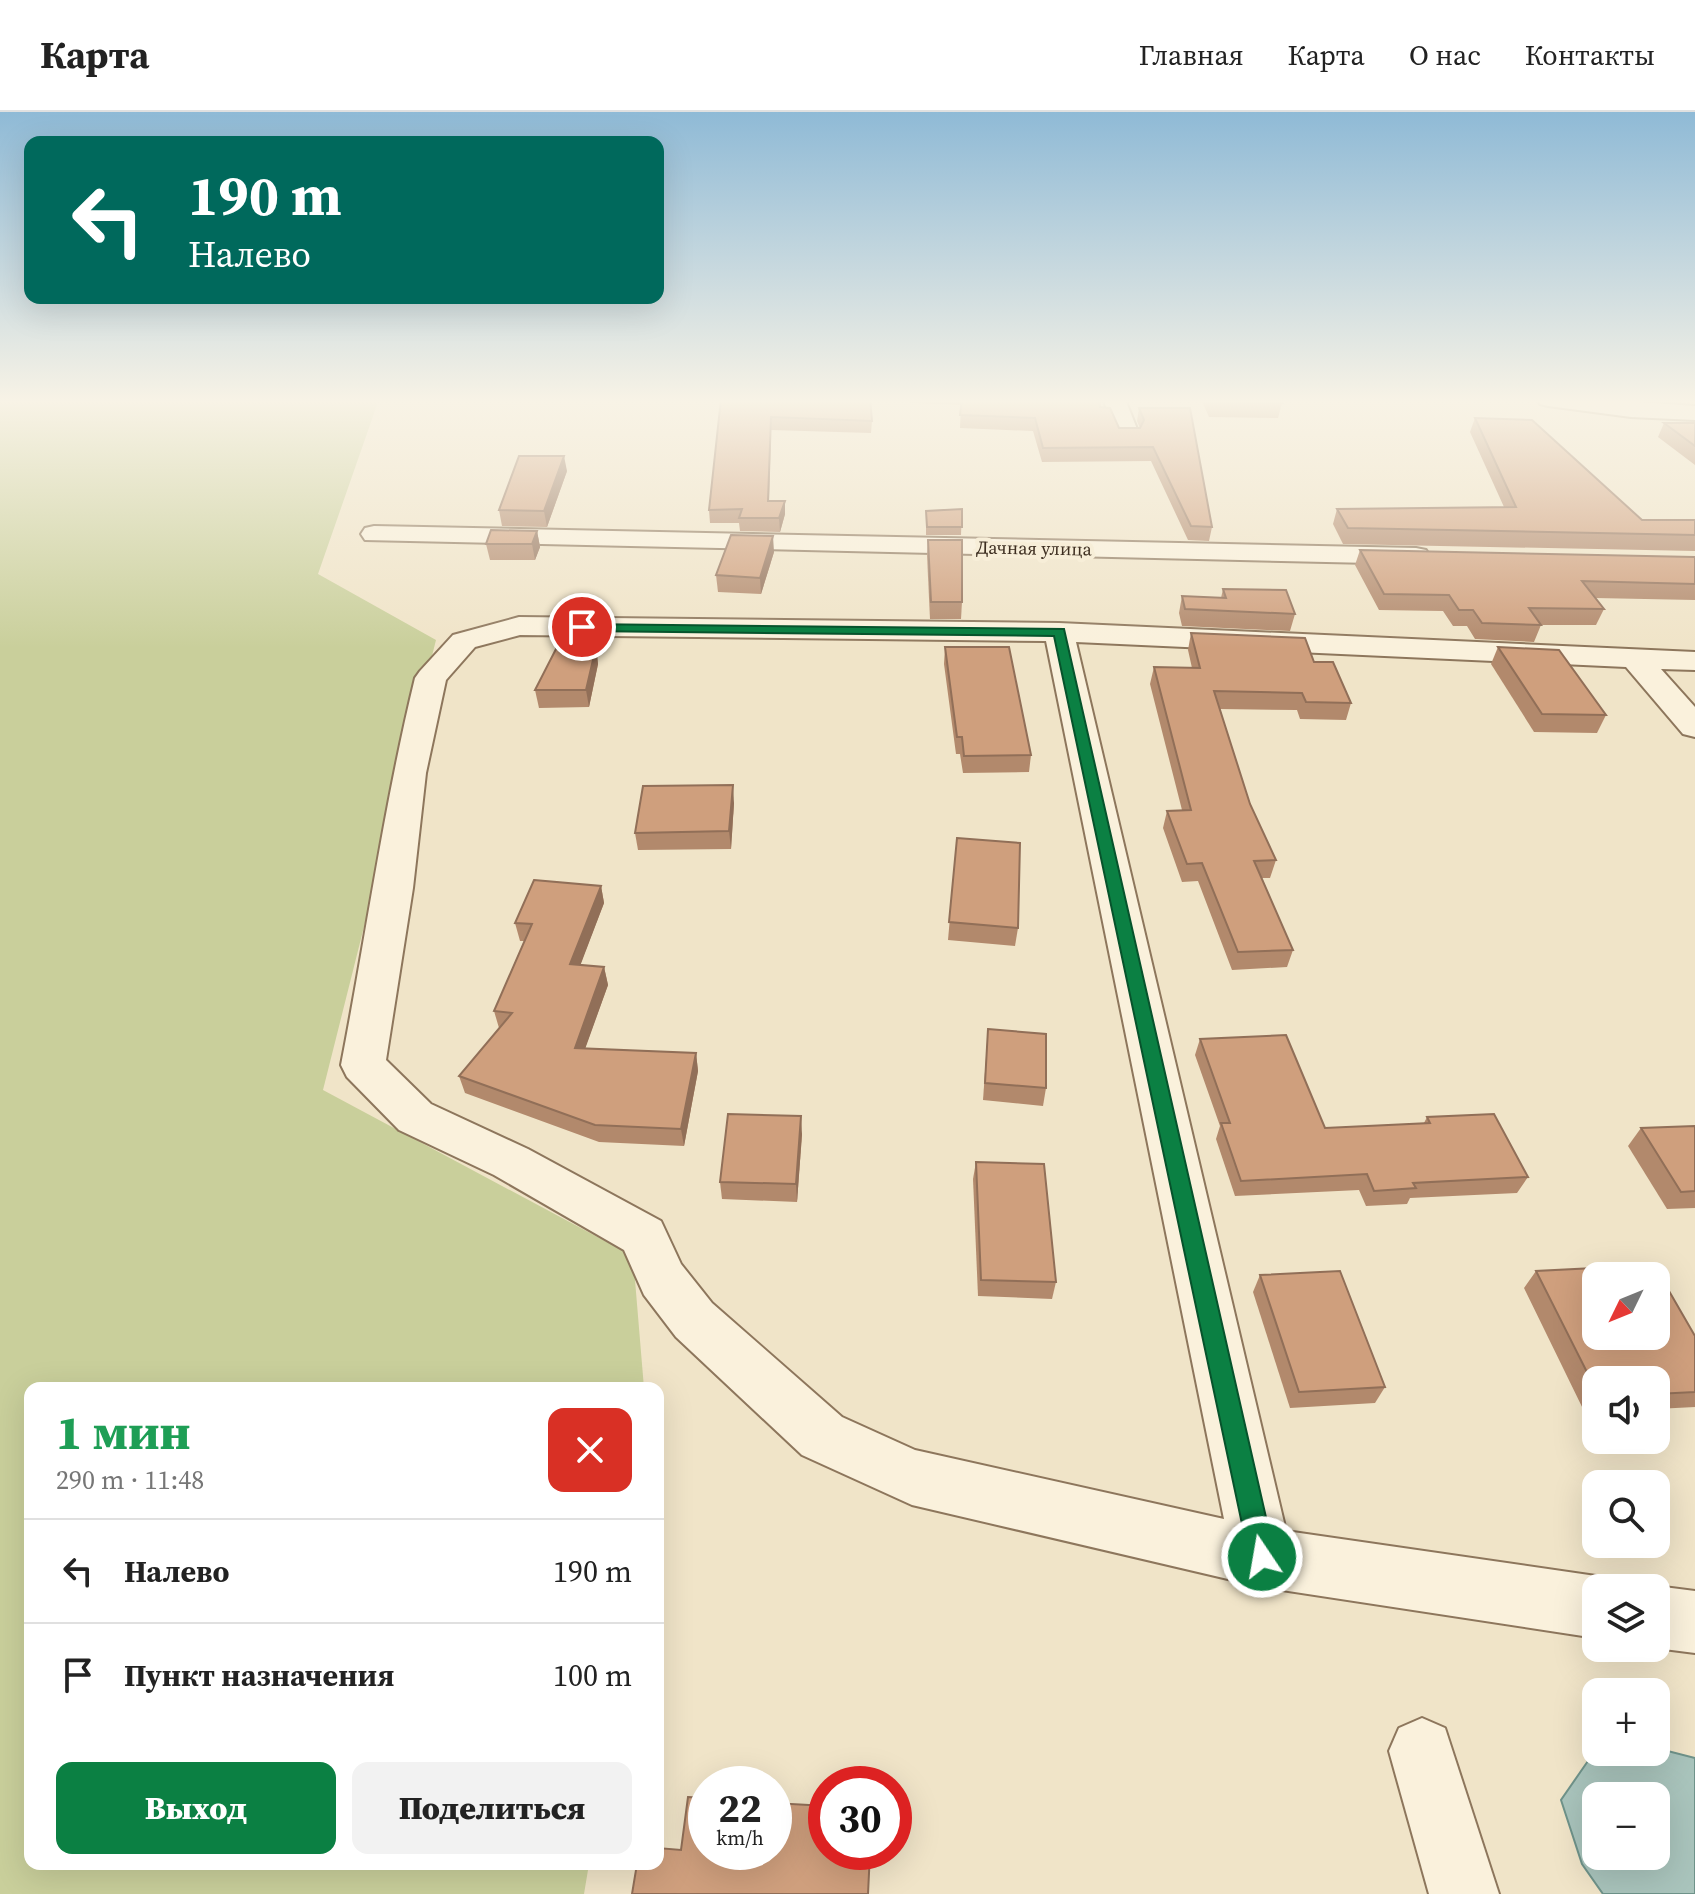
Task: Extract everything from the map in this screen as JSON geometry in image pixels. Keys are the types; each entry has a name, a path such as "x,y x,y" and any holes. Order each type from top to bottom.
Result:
{"street":[{"name":"Дачная улица","path":"374,534 1441,557"},
{"path":"1582,1605 1262,1557 912,1477 822,1436 694,1320 662,1279 643,1236 511,1162 415,1117 363,1065 394,888 409,773 431,678 464,641 519,626 1059,632 1695,661"},
{"path":"1059,632 1262,1557"},
{"path":"1636,660 1695,727"},
{"path":"1670,1619 1695,1622"},
{"path":"1422,1751 1464,1894"}],"green space":[{"path":"0,482 350,482 318,574 436,640 323,1090 633,1256 644,1382 24,1382 24,1870 588,1870 584,1894 0,1894"}],"water":[{"path":"1670,1752 1695,1758 1695,1894 1603,1894 1586,1870 1670,1870 1670,1782 1582,1782 1582,1864 1561,1800 1584,1766 1670,1766"}],"building":[{"path":"509,482 554,482 544,511 499,510"},
{"path":"712,482 769,482 768,501 785,501 779,518 739,518 742,509 709,510"},
{"path":"1170,482 1204,482 1212,527 1191,526"},
{"path":"1505,482 1600,482 1642,520 1695,520 1695,535 1348,528 1337,509 1516,507"},
{"path":"962,509 962,527 927,527 926,511"},
{"path":"491,530 537,531 532,544 486,544"},
{"path":"731,535 773,536 760,578 716,575"},
{"path":"928,540 962,540 962,602 931,602"},
{"path":"1360,550 1695,557 1695,584 1582,581 1604,609 1529,608 1541,625 1482,623 1473,610 1459,610 1449,595 1384,594"},
{"path":"1223,589 1286,590 1295,614 1185,609 1182,596 1226,598"},
{"path":"1191,633 1305,638 1314,662 1333,662 1351,703 1306,702 1302,693 1214,691 1250,804 1276,860 1254,861 1293,950 1238,952 1202,863 1187,864 1167,811 1191,810 1154,667 1200,668"},
{"path":"557,647 596,647 586,690 535,690"},
{"path":"945,647 1009,647 1031,755 964,756 962,737 957,737"},
{"path":"1498,647 1559,650 1606,715 1542,714"},
{"path":"733,785 729,831 635,833 643,786"},
{"path":"957,838 1020,843 1018,928 949,922"},
{"path":"534,880 601,886 570,964 604,967 575,1048 696,1053 681,1129 595,1125 459,1076 512,1013 494,1011 532,924 515,923"},
{"path":"988,1029 1046,1034 1046,1088 985,1083"},
{"path":"1286,1035 1325,1128 1430,1123 1427,1117 1494,1114 1528,1177 1413,1183 1416,1188 1374,1191 1367,1174 1241,1181 1221,1123 1230,1123 1200,1039"},
{"path":"728,1114 801,1116 796,1184 720,1182"},
{"path":"1695,1126 1695,1191 1681,1192 1641,1128"},
{"path":"976,1162 1044,1164 1056,1282 981,1280"},
{"path":"1582,1269 1582,1350 1670,1350 1670,1293 1695,1336 1695,1392 1670,1393 1670,1366 1584,1366 1536,1271"},
{"path":"1340,1271 1385,1387 1299,1392 1260,1275"},
{"path":"688,1797 688,1870 792,1870 792,1804 808,1805 808,1870 869,1870 868,1894 632,1894 636,1870 664,1870 664,1849 681,1850"}],"route":[{"path":"582,627 1059,632 1262,1557"}]}
